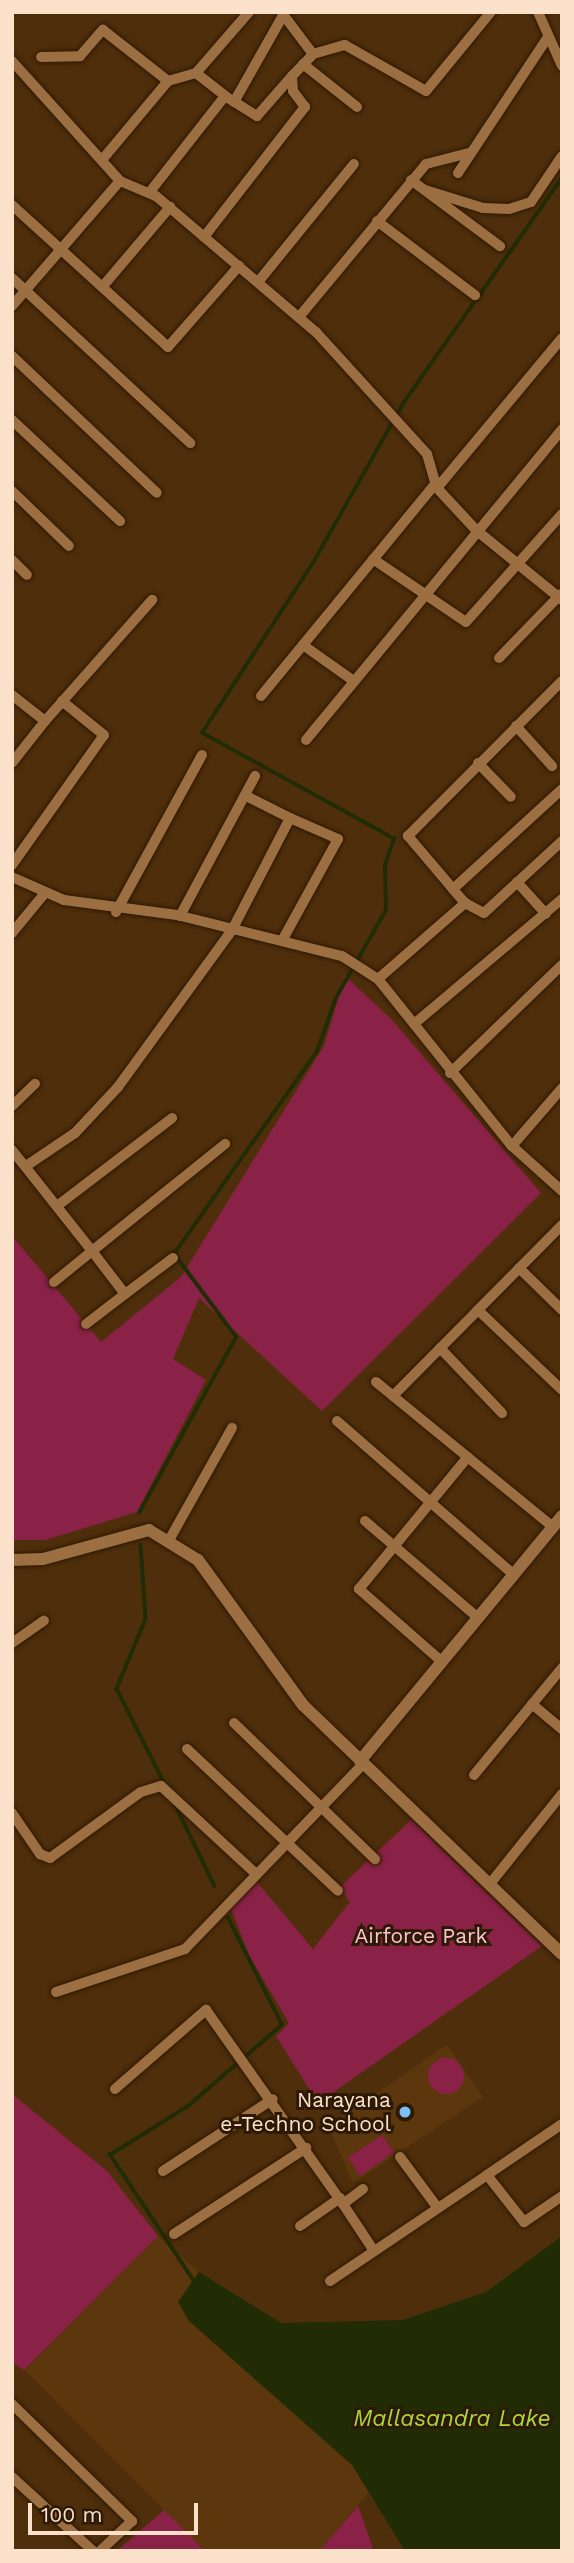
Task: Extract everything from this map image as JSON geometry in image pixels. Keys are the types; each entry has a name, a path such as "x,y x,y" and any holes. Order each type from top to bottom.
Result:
{"street":[{"path":"102,160 168,81 196,73 248,12"},
{"path":"196,73 257,116 313,54 345,44 417,91 426,91 491,12"},
{"path":"538,12 562,66"},
{"path":"234,102 282,15 313,54"},
{"path":"41,57 80,56 103,30 168,81"},
{"path":"458,173 548,37"},
{"path":"12,61 120,181 149,193 170,207 299,317 427,454 436,485 476,530 561,597 499,658"},
{"path":"303,64 357,107"},
{"path":"204,237 305,107 293,91 292,76"},
{"path":"149,193 225,96"},
{"path":"299,317 411,180 437,158 469,153"},
{"path":"425,190 483,208 509,209 531,202 562,156"},
{"path":"258,282 354,164"},
{"path":"411,180 500,246"},
{"path":"12,306 120,181"},
{"path":"12,205 168,347 239,267"},
{"path":"103,286 170,207"},
{"path":"377,221 475,295"},
{"path":"12,278 190,443"},
{"path":"261,696 373,559 562,338"},
{"path":"12,356 157,493"},
{"path":"12,420 120,521"},
{"path":"306,740 351,679 562,429"},
{"path":"12,491 69,547"},
{"path":"373,559 466,622 562,514"},
{"path":"12,560 27,575"},
{"path":"12,763 62,701 152,600"},
{"path":"303,645 351,679"},
{"path":"562,681 408,836 465,903 484,913 562,841"},
{"path":"12,695 45,721"},
{"path":"12,866 104,735 62,701"},
{"path":"516,726 552,766"},
{"path":"116,912 202,755"},
{"path":"478,763 511,797"},
{"path":"180,916 255,776"},
{"path":"453,889 562,789"},
{"path":"246,796 338,839 283,939"},
{"path":"26,1166 75,1133 118,1087 232,930 290,818"},
{"path":"12,877 45,893 116,912 180,916 232,930 283,939 342,956 379,979 450,1073 512,1146 562,1191"},
{"path":"517,882 546,914"},
{"path":"12,933 45,893"},
{"path":"414,1024 499,946 508,951 562,899"},
{"path":"379,979 465,903"},
{"path":"450,1073 562,965"},
{"path":"12,1106 35,1084"},
{"path":"512,1146 562,1088"},
{"path":"57,1206 172,1118"},
{"path":"54,1282 225,1144"},
{"path":"12,1150 125,1294"},
{"path":"393,1396 562,1225"},
{"path":"86,1324 173,1258"},
{"path":"519,1268 562,1310"},
{"path":"478,1310 562,1390"},
{"path":"440,1348 502,1413"},
{"path":"376,1382 553,1527"},
{"path":"337,1421 513,1574"},
{"path":"168,1542 232,1428"},
{"path":"440,1660 359,1589 468,1457"},
{"path":"55,1992 185,1949 254,1872 361,1762 440,1660 562,1516"},
{"path":"365,1521 477,1617"},
{"path":"12,1560 43,1559 149,1530 198,1560 303,1705 562,1954"},
{"path":"12,1643 44,1621"},
{"path":"474,1775 562,1668"},
{"path":"532,1704 562,1729"},
{"path":"234,1723 375,1859"},
{"path":"187,1749 338,1891"},
{"path":"12,1813 40,1854 50,1858 141,1792 166,1787 254,1872"},
{"path":"489,1885 562,1794"},
{"path":"115,2089 204,2010 273,2099 374,2251"},
{"path":"163,2171 273,2099"},
{"path":"330,2281 562,2124"},
{"path":"174,2234 306,2148"},
{"path":"400,2157 437,2207"},
{"path":"486,2175 524,2222 562,2196"},
{"path":"300,2226 363,2189"},
{"path":"12,2404 132,2521 100,2551"},
{"path":"12,2477 93,2551"}],"shaded area":[{"name":"Narayana e-Techno School","path":"447,2045 483,2097 353,2183 328,2126"},
{"path":"158,2236 199,2272 178,2302 352,2465 369,2492 319,2551 205,2551 25,2370"}],"green space":[{"path":"345,976 392,1020 541,1193 322,1411 199,1298 173,1359 206,1380 137,1512 45,1540 12,1540 12,1236 101,1342 181,1277 324,1046"},
{"name":"Airforce Park","path":"411,1820 542,1946 318,2103 276,2036 289,2023 250,1957 230,1906 256,1881 313,1949 350,1902 340,1887"},
{"path":"446,2058 459,2063 464,2076 459,2089 446,2094 433,2089 428,2076 433,2063"},
{"path":"12,2094 107,2171 158,2236 24,2370 12,2362"},
{"path":"382,2135 394,2152 360,2176 348,2158"},
{"path":"358,2506 374,2551 319,2551"},
{"path":"164,2510 205,2551 117,2551"}],"water":[{"name":"Mallasandra Lake","path":"562,2236 562,2551 405,2551 352,2465 189,2321 178,2302 199,2272 281,2323 403,2320 486,2292"}],"waterway":[{"path":"139,1513 236,1337 174,1254 317,1051 336,998 386,910 385,865 394,839 202,733 313,563 404,402 562,178"},
{"path":"141,1545 146,1619 117,1689 165,1784"},
{"path":"175,1804 215,1886"},
{"path":"195,2283 110,2155 188,2106 282,2025 228,1918"}],"place":[{"name":"Narayana e-Techno School","path":"405,2112"}]}
